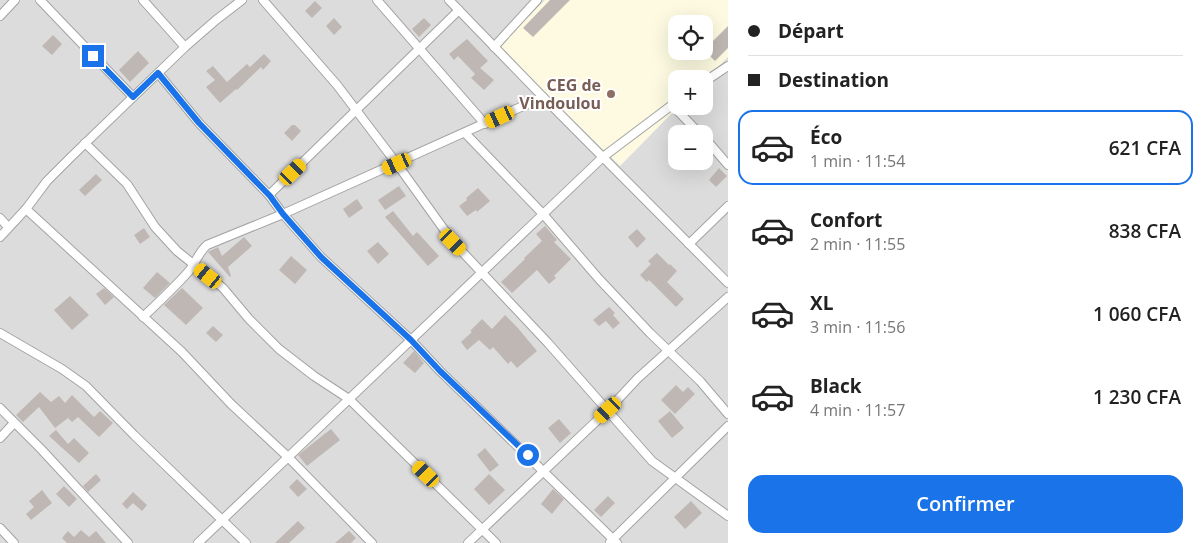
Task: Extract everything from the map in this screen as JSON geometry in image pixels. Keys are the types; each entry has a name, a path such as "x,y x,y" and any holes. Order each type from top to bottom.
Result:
{"street":[{"path":"0,16 15,0"},
{"path":"40,0 133,97"},
{"path":"143,0 186,47"},
{"path":"0,237 26,209 47,181 186,47 242,0"},
{"path":"263,0 313,56 356,110 397,164 445,234 608,410 652,461 728,516"},
{"path":"377,0 485,124"},
{"path":"449,0 728,283"},
{"path":"494,47 537,0"},
{"path":"270,196 459,10"},
{"path":"713,76 728,66"},
{"path":"158,73 199,123 270,196 283,214 321,257 411,340 613,542 624,526 728,426"},
{"path":"143,317 175,286 207,245 397,164 543,97"},
{"path":"198,543 603,157 668,108"},
{"path":"684,115 692,125"},
{"path":"465,133 543,214 599,279 668,351 700,381 728,414"},
{"path":"86,143 127,184 155,227 177,251 223,288 249,319 279,349 348,399 496,543"},
{"path":"713,148 728,165"},
{"path":"689,244 728,206"},
{"path":"26,209 182,352 231,404 288,458 372,543"},
{"path":"0,218 8,227"},
{"path":"468,543 608,410 638,378 728,297"},
{"path":"0,333 62,369 86,386 246,543"},
{"path":"0,408 41,448 128,543"},
{"path":"0,438 14,423"},
{"path":"0,528 14,543"}],"shaded area":[{"path":"0,0 728,0 728,543 0,543"},
{"name":"CEG de Vindoulou","path":"545,0 728,0 728,57 713,72 713,70 668,70 668,115 670,115 620,166 498,47"}],"building":[{"path":"550,0 570,0 533,37 523,28"},
{"path":"315,1 322,8 312,18 305,11"},
{"path":"334,18 342,27 334,35 326,26"},
{"path":"424,18 431,25 419,37 412,29"},
{"path":"728,26 728,48 715,61 713,59 713,41"},
{"path":"53,35 62,44 52,55 42,46"},
{"path":"467,39 488,61 480,68 494,80 484,90 471,78 475,74 458,56 454,60 449,54"},
{"path":"138,51 149,63 130,82 119,70"},
{"path":"264,54 271,61 263,70 261,67 220,103 206,87 215,80 206,71 213,66 227,82 247,64 250,67"},
{"path":"292,125 295,125 301,131 292,141 284,133"},
{"path":"719,168 727,176 716,187 709,180"},
{"path":"96,174 102,180 85,196 79,190"},
{"path":"399,186 406,196 385,210 378,200"},
{"path":"478,188 490,201 477,212 476,210 467,216 459,206"},
{"path":"357,199 363,208 349,218 343,209"},
{"path":"393,211 413,236 417,232 439,256 428,266 385,217"},
{"path":"545,226 557,240 554,242 571,259 554,276 556,278 549,284 537,270 512,293 501,282 542,241 536,234"},
{"path":"144,228 150,237 140,244 134,235"},
{"path":"637,229 646,239 637,248 628,237"},
{"path":"244,237 252,246 228,267 230,277 208,252 218,247 222,256"},
{"path":"378,242 389,254 378,264 367,251"},
{"path":"657,253 677,271 667,282 684,299 676,307 649,280 647,282 640,275 651,264 648,261"},
{"path":"291,256 307,270 295,284 279,270"},
{"path":"157,272 170,283 155,298 143,288"},
{"path":"104,288 114,297 105,305 96,294"},
{"path":"182,288 203,308 186,325 164,305"},
{"path":"70,296 89,315 72,330 54,310"},
{"path":"609,307 615,313 613,315 620,323 613,329 606,321 599,326 593,320"},
{"path":"505,315 537,351 517,368 511,361 508,364 493,347 490,350 479,340 467,350 461,342 482,319 492,329"},
{"path":"213,326 223,335 216,342 206,333"},
{"path":"414,351 424,363 415,373 403,363"},
{"path":"676,385 683,392 688,387 695,394 675,414 661,400"},
{"path":"40,392 51,402 59,396 65,403 72,395 94,417 100,411 113,423 99,437 78,417 72,422 68,418 55,428 39,407 23,422 16,415"},
{"path":"670,411 684,428 672,438 658,421"},
{"path":"559,419 571,433 560,443 548,428"},
{"path":"331,429 340,440 307,466 298,455"},
{"path":"56,430 68,444 74,438 89,453 79,463 49,436"},
{"path":"485,448 499,465 490,472 477,455"},
{"path":"96,474 101,480 88,492 83,486"},
{"path":"489,474 505,490 489,505 474,489"},
{"path":"297,479 307,489 298,497 289,487"},
{"path":"64,486 77,499 69,507 56,494"},
{"path":"553,489 564,499 552,514 541,504"},
{"path":"42,490 52,503 31,520 26,514 34,507 29,501"},
{"path":"133,492 147,505 142,511 133,503 127,509 122,504"},
{"path":"608,496 615,503 601,517 594,510"},
{"path":"691,501 702,513 685,529 674,517"},
{"path":"298,521 305,528 289,543 275,543"},
{"path":"81,530 89,537 96,531 106,543 67,543 62,538 68,531 74,537"},
{"path":"349,531 356,538 351,543 335,543"}],"place":[{"name":"CEG de Vindoulou","path":"611,94"}],"route":[{"path":"93,56 133,97 158,73 199,123 270,196 283,214 321,257 411,340 440,371 528,455"}]}
